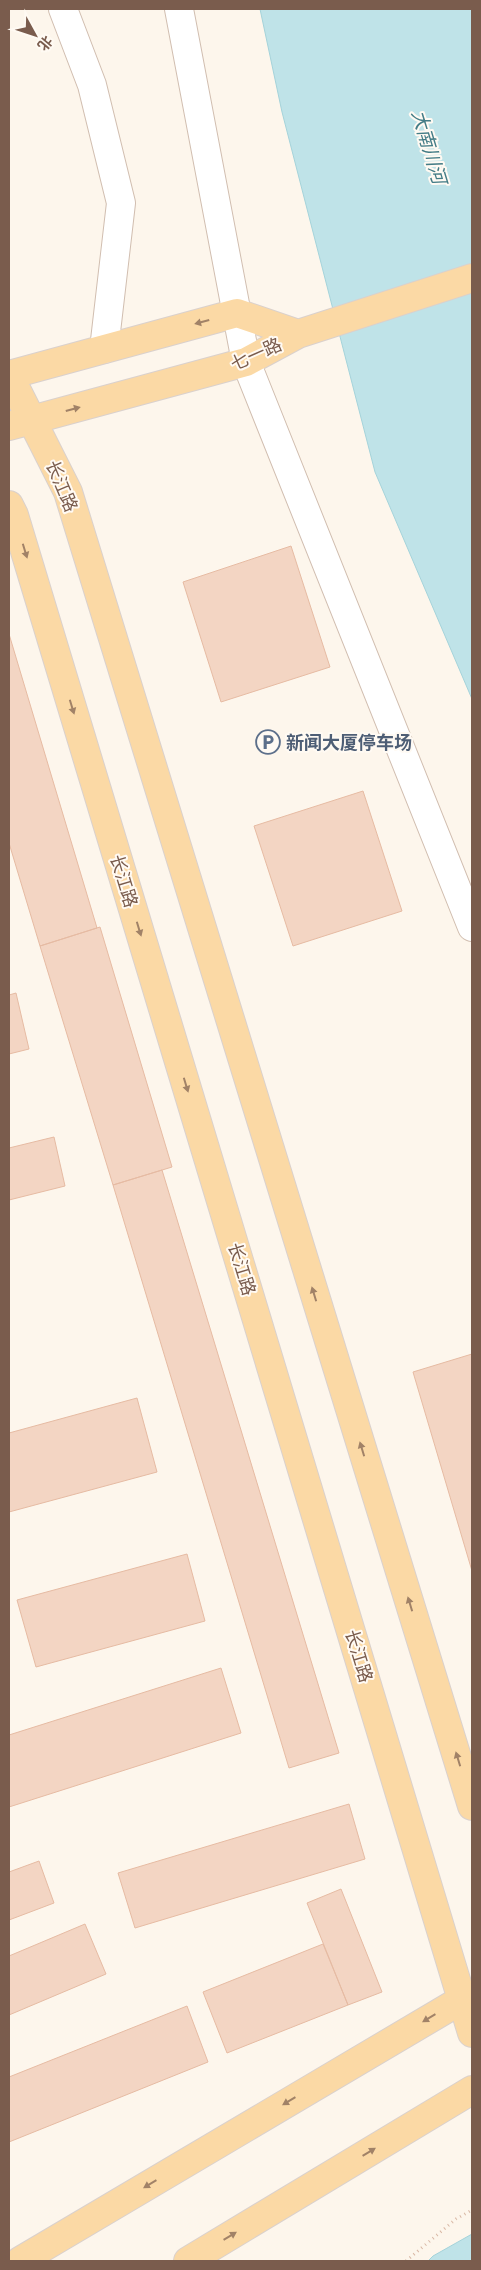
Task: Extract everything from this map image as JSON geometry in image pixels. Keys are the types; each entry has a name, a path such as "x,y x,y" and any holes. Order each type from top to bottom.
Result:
{"main road":[{"path":"298,334 472,278"},
{"path":"9,375 237,312"},
{"name":"七一路","path":"237,312 298,334"},
{"name":"七一路","path":"20,423 246,362 298,334"},
{"name":"长江路","path":"9,375 20,423 68,492 472,1806"},
{"name":"长江路","path":"9,505 14,515 468,1999 472,2033"},
{"path":"20,2261 468,1999"},
{"path":"188,2261 472,2090"}],"street":[{"path":"63,9 92,85 122,203 104,349"},
{"path":"179,9 246,362 472,927"}],"path":[{"path":"406,2261 456,2219 472,2210"}],"water":[{"name":"大南川河","path":"260,9 472,9 472,699 375,472 282,112"},
{"path":"472,2234 472,2261 428,2261 433,2256"}],"building":[{"path":"291,546 330,667 221,702 183,582"},
{"path":"9,634 97,928 40,946 9,843"},
{"path":"363,791 402,911 293,946 254,826"},
{"path":"100,927 172,1167 113,1185 40,946"},
{"path":"16,993 29,1049 9,1054 9,995"},
{"path":"54,1137 65,1186 9,1200 9,1148"},
{"path":"162,1170 339,1753 289,1768 113,1185"},
{"path":"472,1354 472,1571 413,1372"},
{"path":"137,1398 157,1472 9,1512 9,1433"},
{"path":"187,1554 205,1621 36,1667 17,1600"},
{"path":"221,1668 241,1733 9,1807 9,1735"},
{"path":"349,1804 365,1859 135,1928 118,1873"},
{"path":"39,1861 54,1903 9,1920 9,1872"},
{"path":"341,1889 382,1992 348,2005 307,1903"},
{"path":"85,1924 106,1974 9,2015 9,1956"},
{"path":"323,1944 348,2005 227,2053 203,1992"},
{"path":"187,2006 208,2062 9,2142 9,2077"}],"place":[{"name":"新闻大厦停车场","path":"268,742"}]}
